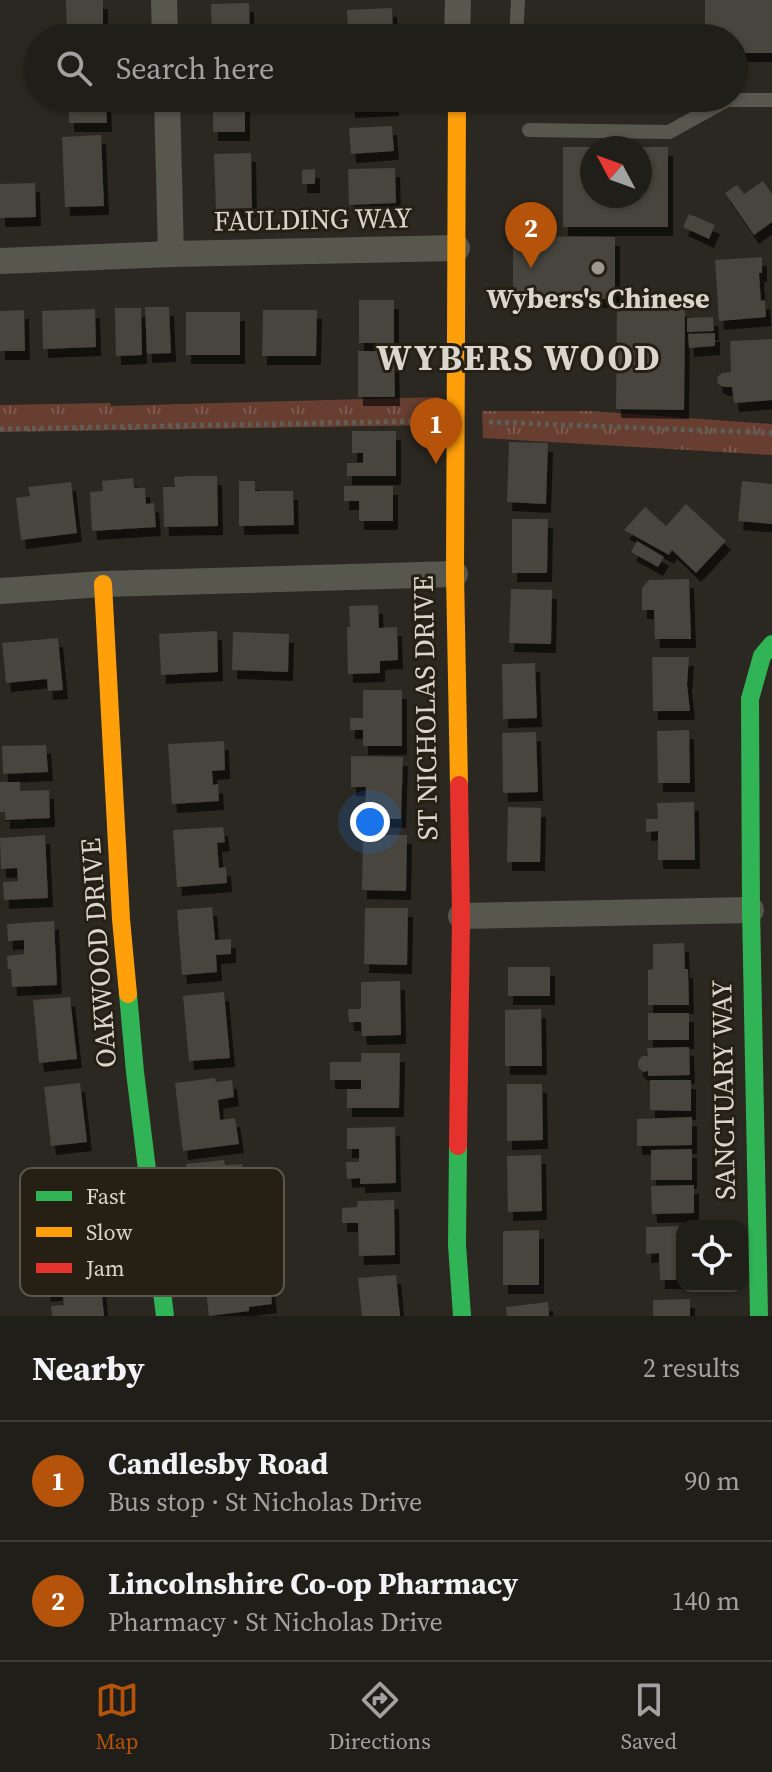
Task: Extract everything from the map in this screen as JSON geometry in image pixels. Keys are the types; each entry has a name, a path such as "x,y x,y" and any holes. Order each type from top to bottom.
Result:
{"street":[{"path":"164,0 165,24"},
{"path":"457,24 458,0"},
{"path":"167,112 171,254"},
{"name":"ST NICHOLAS DRIVE","path":"457,112 455,574 461,916 457,1245 462,1316"},
{"name":"FAULDING WAY","path":"0,261 457,248"},
{"path":"0,591 103,584 455,574"},
{"name":"OAKWOOD DRIVE","path":"103,584 121,919 147,1168"},
{"name":"SANCTUARY WAY","path":"759,1316 764,1199 751,910 750,699 762,656 772,644"},
{"path":"461,916 751,910"},
{"name":"OAKWOOD DRIVE","path":"163,1296 165,1316"}],"lane":[{"path":"517,24 518,0"},
{"path":"748,100 772,100"},
{"path":"529,130 669,132 705,112"}],"path":[{"path":"0,429 457,421 772,433"}],"green space":[{"path":"439,397 440,425 0,432 0,405 110,403 111,406"},
{"path":"482,411 591,411 772,424 772,455 483,438"}],"building":[{"path":"66,0 103,0 103,24 67,24"},
{"path":"705,0 772,0 772,53 748,53 748,24 705,24"},
{"path":"249,3 250,24 212,24 211,4"},
{"path":"392,8 393,24 348,24 347,10"},
{"path":"69,112 107,112 107,123 69,123"},
{"path":"213,112 245,112 245,132 213,132"},
{"path":"392,126 394,151 351,154 349,128"},
{"path":"101,135 104,206 65,207 62,137"},
{"path":"563,147 580,147 580,208 652,208 652,147 668,147 668,227 563,227"},
{"path":"251,153 252,208 216,209 214,154"},
{"path":"395,168 396,203 349,205 348,169"},
{"path":"315,169 315,184 302,184 302,170"},
{"path":"763,181 772,194 772,222 754,235 725,193 737,185 744,194"},
{"path":"35,183 36,217 0,218 0,184"},
{"path":"689,214 715,225 709,239 683,227"},
{"path":"513,236 615,237 615,299 513,299"},
{"path":"762,257 760,288 761,301 765,300 766,317 719,321 715,260"},
{"path":"359,300 394,300 394,343 359,343"},
{"path":"145,307 169,307 171,353 147,354"},
{"path":"617,307 685,308 684,410 616,409"},
{"path":"115,308 141,308 142,355 116,356"},
{"path":"95,309 96,347 43,349 42,311"},
{"path":"24,310 25,351 0,351 0,311"},
{"path":"263,310 317,310 316,356 262,356"},
{"path":"186,312 240,312 240,355 186,355"},
{"path":"713,317 714,331 687,332 687,318"},
{"path":"715,333 715,346 689,348 688,334"},
{"path":"772,339 772,400 734,403 732,387 718,384 717,377 731,372 730,341"},
{"path":"358,351 394,351 395,397 358,397"},
{"path":"352,431 396,431 396,476 347,476 347,463 363,463 363,453 352,453"},
{"path":"509,442 548,443 546,504 507,502"},
{"path":"217,476 218,526 164,527 163,487 175,487 174,477"},
{"path":"133,478 134,488 145,488 146,504 154,503 156,527 92,531 90,492 103,491 102,481"},
{"path":"239,481 255,481 255,491 293,491 294,525 239,526"},
{"path":"742,481 772,484 772,524 738,521"},
{"path":"71,482 77,533 21,540 16,498 30,496 28,487"},
{"path":"344,486 393,486 393,521 359,521 359,501 344,501"},
{"path":"686,504 726,541 696,573 672,550 669,555 624,530 645,507 666,526"},
{"path":"512,519 548,519 547,573 512,573"},
{"path":"637,541 664,557 658,567 631,552"},
{"path":"689,579 691,639 655,639 654,610 642,610 642,588 649,580"},
{"path":"511,589 552,590 551,644 509,643"},
{"path":"378,605 379,628 397,627 398,660 380,661 380,673 348,674 349,606"},
{"path":"217,631 218,672 161,675 159,634"},
{"path":"233,632 289,634 288,672 232,670"},
{"path":"58,638 63,690 48,691 47,679 6,683 2,643"},
{"path":"652,657 689,657 687,684 690,711 653,711"},
{"path":"535,663 537,718 503,719 502,664"},
{"path":"363,690 402,690 402,746 363,746 363,730 350,730 350,718 363,718"},
{"path":"689,730 690,783 658,783 657,731"},
{"path":"536,732 538,792 503,793 502,733"},
{"path":"224,741 225,770 212,771 213,785 218,784 219,801 172,804 168,744"},
{"path":"46,745 48,772 3,774 2,746"},
{"path":"351,756 403,757 401,819 365,818 366,787 351,787"},
{"path":"0,782 20,782 20,791 49,790 50,818 5,820 5,812 0,812"},
{"path":"694,802 695,860 658,860 658,831 646,832 646,819 658,819 657,803"},
{"path":"508,807 541,808 540,862 507,862"},
{"path":"223,827 225,842 217,843 219,868 226,867 227,883 177,887 173,830"},
{"path":"45,835 48,898 4,900 3,882 18,881 17,868 1,869 0,838"},
{"path":"363,835 407,835 406,891 362,890"},
{"path":"212,907 215,940 231,939 231,954 216,955 217,972 182,975 177,910"},
{"path":"365,908 408,908 407,965 364,964"},
{"path":"54,921 57,985 12,987 7,956 24,954 24,940 8,941 7,924"},
{"path":"684,943 689,1005 648,1005 648,970 653,969 653,944"},
{"path":"508,967 550,967 550,996 508,996"},
{"path":"400,981 401,1035 362,1036 361,1022 349,1022 348,1009 361,1009 361,982"},
{"path":"224,992 230,1058 189,1061 183,996"},
{"path":"70,997 77,1059 39,1063 33,1000"},
{"path":"541,1009 542,1066 505,1066 505,1010"},
{"path":"648,1013 689,1013 689,1040 648,1040"},
{"path":"689,1047 690,1075 648,1076 648,1071 643,1072 638,1067 642,1056 648,1056 647,1048"},
{"path":"361,1053 400,1053 399,1108 347,1108 347,1089 361,1089 361,1080 330,1080 330,1062 361,1062"},
{"path":"215,1078 216,1082 232,1080 234,1097 218,1100 220,1120 235,1118 239,1144 183,1151 175,1083"},
{"path":"650,1080 691,1080 691,1111 650,1110"},
{"path":"80,1083 87,1142 51,1146 44,1087"},
{"path":"507,1084 542,1084 543,1140 507,1141"},
{"path":"692,1117 692,1145 637,1146 637,1119"},
{"path":"395,1127 396,1183 360,1184 360,1178 347,1179 346,1162 359,1162 359,1149 347,1149 347,1128"},
{"path":"692,1149 692,1180 651,1180 651,1150"},
{"path":"541,1155 542,1211 508,1212 507,1156"},
{"path":"224,1160 225,1165 242,1164 242,1168 186,1168 186,1164"},
{"path":"694,1185 694,1213 652,1214 651,1186"},
{"path":"394,1200 395,1255 359,1256 358,1223 342,1223 342,1208 357,1207 358,1201"},
{"path":"676,1226 676,1280 660,1280 659,1253 646,1254 646,1227"},
{"path":"539,1230 539,1285 503,1285 503,1231"},
{"path":"396,1275 400,1316 362,1316 358,1278"},
{"path":"63,1296 102,1296 104,1316 52,1316 51,1306 64,1305"},
{"path":"207,1296 271,1296 272,1304 249,1307 249,1311 209,1316"},
{"path":"690,1299 690,1316 653,1316 653,1300"},
{"path":"548,1302 549,1316 507,1316 506,1307"}],"traffic: fast":[{"path":"759,1316 750,699 762,656 772,644"},
{"path":"128,994 147,1168"},
{"path":"458,1146 457,1245 462,1316"},
{"path":"163,1296 165,1316"}],"traffic: slow":[{"path":"457,112 455,574 459,785"},
{"path":"103,584 121,919 128,994"}],"traffic: jam":[{"path":"458,1146 459,785"}],"place":[{"name":"Lincolnshire Co-op Pharmacy","path":"531,268"},
{"name":"Wybers's Chinese","path":"598,268"},
{"name":"Candlesby Road","path":"436,464"}],"district":[{"name":"WYBERS WOOD","path":"519,357"}]}
